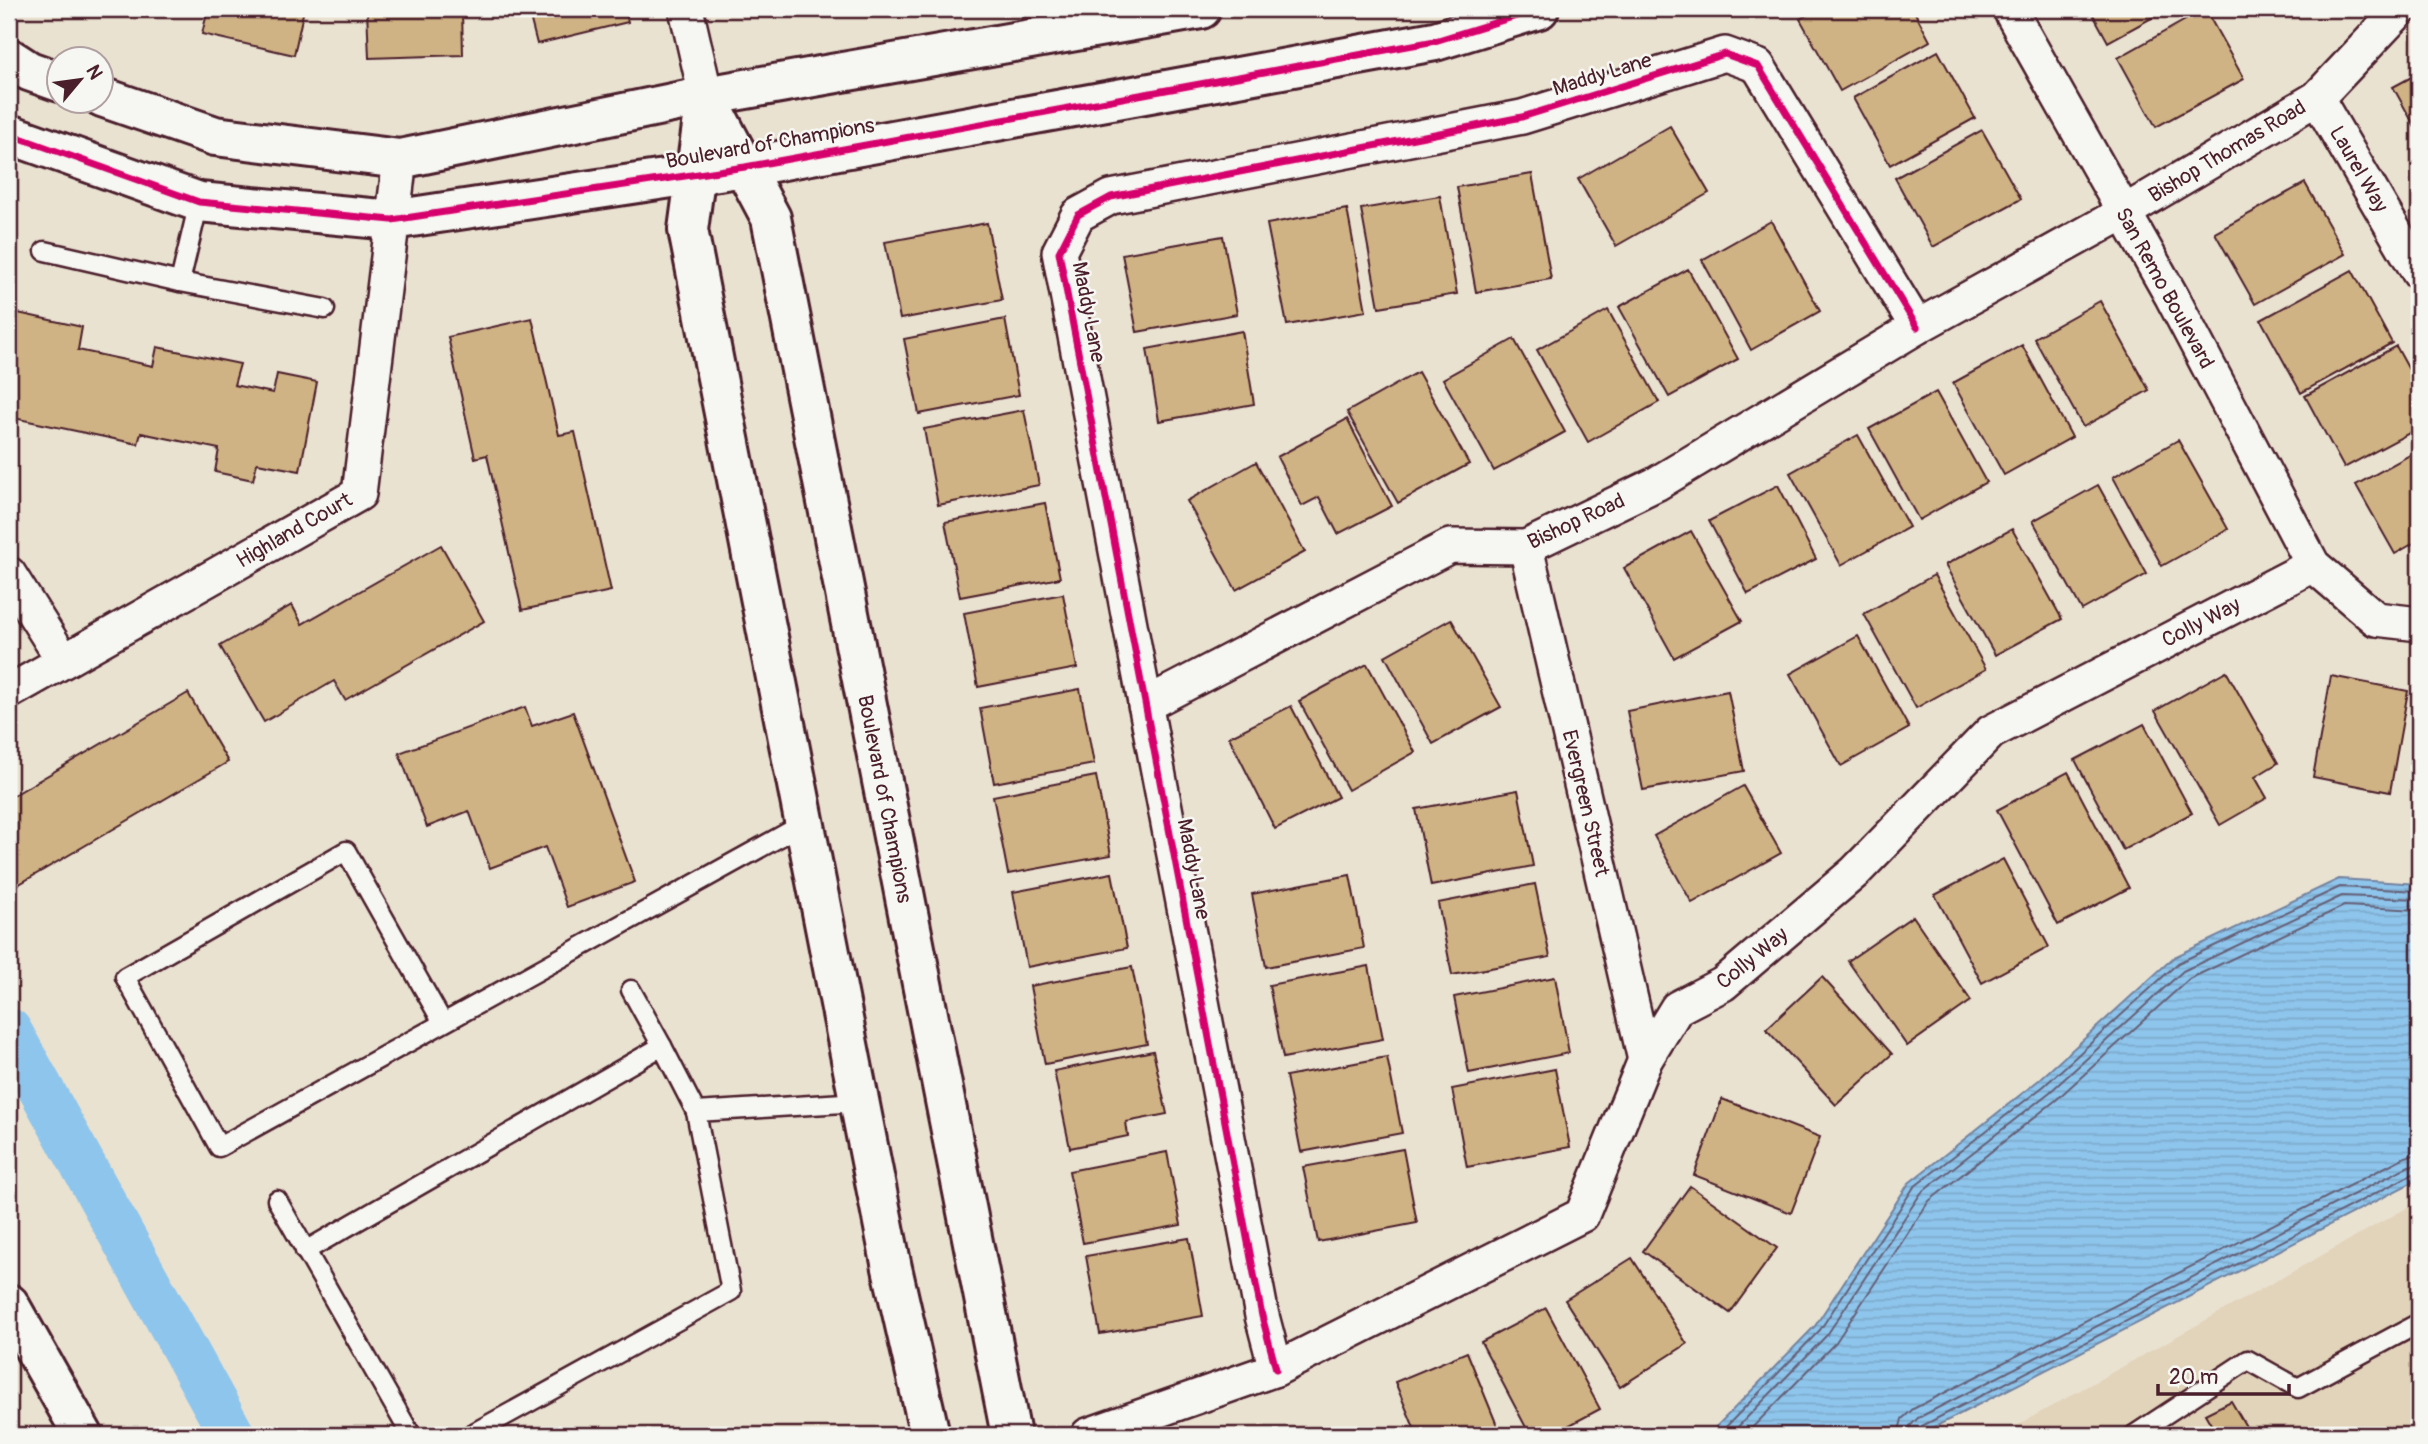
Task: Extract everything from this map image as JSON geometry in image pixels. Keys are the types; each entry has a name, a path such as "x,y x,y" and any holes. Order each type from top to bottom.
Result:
{"street":[{"path":"686,9 706,96"},
{"path":"116,102 215,136 400,159 706,96 1201,9"},
{"name":"Boulevard of Champions","path":"9,134 199,202 392,220 745,167 1435,41 1539,9"},
{"path":"2317,98 2400,9"},
{"name":"San Remo Boulevard","path":"2008,10 2172,297 2313,565"},
{"name":"Maddy Lane","path":"1276,1369 1262,1316 1059,251 1078,215 1111,197 1522,117 1725,54 1758,66 1917,327"},
{"path":"9,58 29,71 46,77"},
{"name":"Boulevard of Champions","path":"706,96 771,218 1011,1435"},
{"name":"Boulevard of Champions","path":"706,96 688,230 892,1268 930,1435"},
{"name":"Bishop Thomas Road","path":"1917,327 2123,213 2317,98"},
{"name":"Laurel Way","path":"2317,98 2419,273"},
{"name":"Highland Court","path":"9,692 359,494 400,159"},
{"name":"Bishop Road","path":"1145,705 1450,546 1526,547 1656,484 1917,327"},
{"name":"Evergreen Street","path":"1526,547 1645,1060"},
{"path":"2313,565 2376,618 2419,624"},
{"name":"Colly Way","path":"1088,1435 1276,1369 1582,1215 1645,1060 1677,1008 1723,984 1855,872 1991,732 2313,565"},
{"path":"9,574 63,660"},
{"path":"9,1304 83,1435"}],"lane":[{"path":"180,282 199,202"},
{"path":"45,251 180,282 325,309"},
{"path":"443,1023 346,851 125,977 219,1147 805,823"},
{"path":"470,1435 731,1291 696,1112 631,990"},
{"path":"305,1251 662,1046"},
{"path":"696,1112 860,1102"},
{"path":"277,1200 411,1435"},
{"path":"2134,1435 2248,1360 2298,1388 2419,1323"}],"shaded area":[{"path":"2419,1201 2419,1435 2000,1435"}],"water":[{"path":"2339,879 2419,884 2419,1179 1919,1435 1708,1435 1815,1326 1909,1183 2039,1080 2174,957"}],"building":[{"path":"208,9 304,9 294,55 202,34"},
{"path":"367,9 462,9 463,55 369,58"},
{"path":"528,9 625,9 628,22 537,44"},
{"path":"1818,9 1913,9 1930,41 1840,91 1800,19"},
{"path":"2090,9 2168,9 2108,42"},
{"path":"2205,9 2244,79 2156,127 2118,58"},
{"path":"1938,51 1975,118 1890,165 1853,98"},
{"path":"2419,73 2419,134 2393,87"},
{"path":"1670,126 1709,193 1616,246 1578,179"},
{"path":"1982,130 2021,199 1933,247 1895,178"},
{"path":"1532,174 1551,279 1476,292 1457,187"},
{"path":"2305,183 2345,254 2255,304 2215,233"},
{"path":"1440,196 1457,294 1379,307 1361,209"},
{"path":"1347,209 1366,311 1287,325 1267,224"},
{"path":"1771,221 1820,311 1751,350 1702,260"},
{"path":"987,223 1002,300 900,319 885,242"},
{"path":"1223,236 1237,314 1137,332 1122,254"},
{"path":"1688,269 1738,359 1669,397 1619,307"},
{"path":"2352,270 2392,343 2301,393 2261,320"},
{"path":"2100,301 2149,390 2083,427 2034,338"},
{"path":"1608,310 1659,402 1588,442 1537,350"},
{"path":"9,311 82,327 78,350 153,366 157,347 240,364 234,385 273,393 277,374 317,382 300,471 257,463 253,480 215,472 219,449 141,433 138,444 9,417"},
{"path":"532,318 559,435 575,432 611,591 522,610 487,455 475,458 448,337"},
{"path":"1005,319 1019,395 919,414 904,339"},
{"path":"1242,331 1254,404 1159,421 1147,349"},
{"path":"1514,339 1565,432 1494,471 1443,379"},
{"path":"2022,345 2072,437 2004,475 1953,383"},
{"path":"2396,346 2419,388 2419,428 2344,468 2305,396"},
{"path":"1418,372 1469,464 1398,503 1347,412"},
{"path":"1936,392 1986,482 1919,520 1869,429"},
{"path":"1024,410 1039,485 938,505 924,429"},
{"path":"1347,419 1392,506 1338,534 1319,497 1302,506 1277,457"},
{"path":"1858,435 1909,527 1841,565 1790,473"},
{"path":"2178,440 2228,529 2162,566 2113,477"},
{"path":"2419,450 2419,540 2395,554 2356,485"},
{"path":"1256,462 1305,552 1236,590 1187,501"},
{"path":"1778,485 1816,559 1748,594 1709,521"},
{"path":"2098,485 2147,574 2082,610 2033,521"},
{"path":"1045,503 1060,578 960,597 945,522"},
{"path":"2012,529 2062,619 1995,655 1945,565"},
{"path":"1691,531 1742,621 1674,658 1624,568"},
{"path":"441,545 484,621 345,700 334,681 264,722 220,646 292,605 302,624"},
{"path":"1934,575 1986,669 1916,708 1864,614"},
{"path":"1063,594 1077,668 978,687 964,613"},
{"path":"1451,619 1501,707 1433,744 1385,656"},
{"path":"1858,636 1909,728 1841,766 1790,674"},
{"path":"1367,664 1415,752 1348,790 1299,701"},
{"path":"2226,671 2278,763 2255,777 2267,798 2220,825 2155,711"},
{"path":"2331,676 2408,691 2390,792 2313,777"},
{"path":"1080,689 1094,764 994,783 980,708"},
{"path":"1728,691 1744,771 1643,790 1627,711"},
{"path":"188,693 228,762 9,890 9,798"},
{"path":"1291,706 1338,797 1275,829 1229,737"},
{"path":"525,707 532,726 573,712 635,882 567,907 545,847 490,868 469,811 427,827 399,753"},
{"path":"2144,724 2192,813 2123,850 2075,760"},
{"path":"2068,772 2129,888 2058,925 1997,810"},
{"path":"1096,776 1111,855 1008,874 993,796"},
{"path":"1743,786 1781,853 1692,903 1654,836"},
{"path":"1518,790 1533,866 1431,886 1416,809"},
{"path":"2003,859 2049,947 1982,983 1935,895"},
{"path":"1112,873 1127,948 1027,967 1013,892"},
{"path":"1350,875 1364,948 1266,967 1252,894"},
{"path":"1535,884 1550,957 1452,975 1438,903"},
{"path":"1913,916 1971,1001 1907,1046 1848,961"},
{"path":"1369,966 1383,1039 1283,1058 1269,985"},
{"path":"1132,967 1147,1044 1045,1064 1030,986"},
{"path":"1555,977 1569,1053 1469,1073 1454,997"},
{"path":"1822,977 1892,1054 1836,1105 1766,1029"},
{"path":"1153,1051 1167,1114 1126,1122 1128,1136 1070,1148 1054,1071"},
{"path":"1387,1057 1402,1133 1301,1152 1286,1076"},
{"path":"1555,1069 1570,1147 1467,1167 1452,1089"},
{"path":"1722,1099 1820,1137 1791,1213 1694,1175"},
{"path":"1403,1149 1417,1223 1318,1242 1303,1167"},
{"path":"1167,1152 1181,1225 1083,1243 1069,1171"},
{"path":"1690,1186 1777,1248 1730,1313 1643,1251"},
{"path":"1189,1238 1203,1316 1100,1334 1086,1256"},
{"path":"1632,1258 1687,1344 1620,1387 1565,1300"},
{"path":"1546,1308 1600,1409 1551,1435 1530,1435 1481,1342"},
{"path":"1467,1352 1501,1435 1417,1435 1395,1382"},
{"path":"2231,1401 2251,1435 2198,1435 2212,1426 2205,1414"}],"waterway":[{"path":"9,1031 232,1435"}],"cycle path":[{"path":"9,134 199,202 392,220 745,167 1435,41 1539,9"},
{"path":"1276,1369 1262,1316 1059,252 1078,215 1111,197 1522,117 1725,54 1758,66 1917,327"}]}
